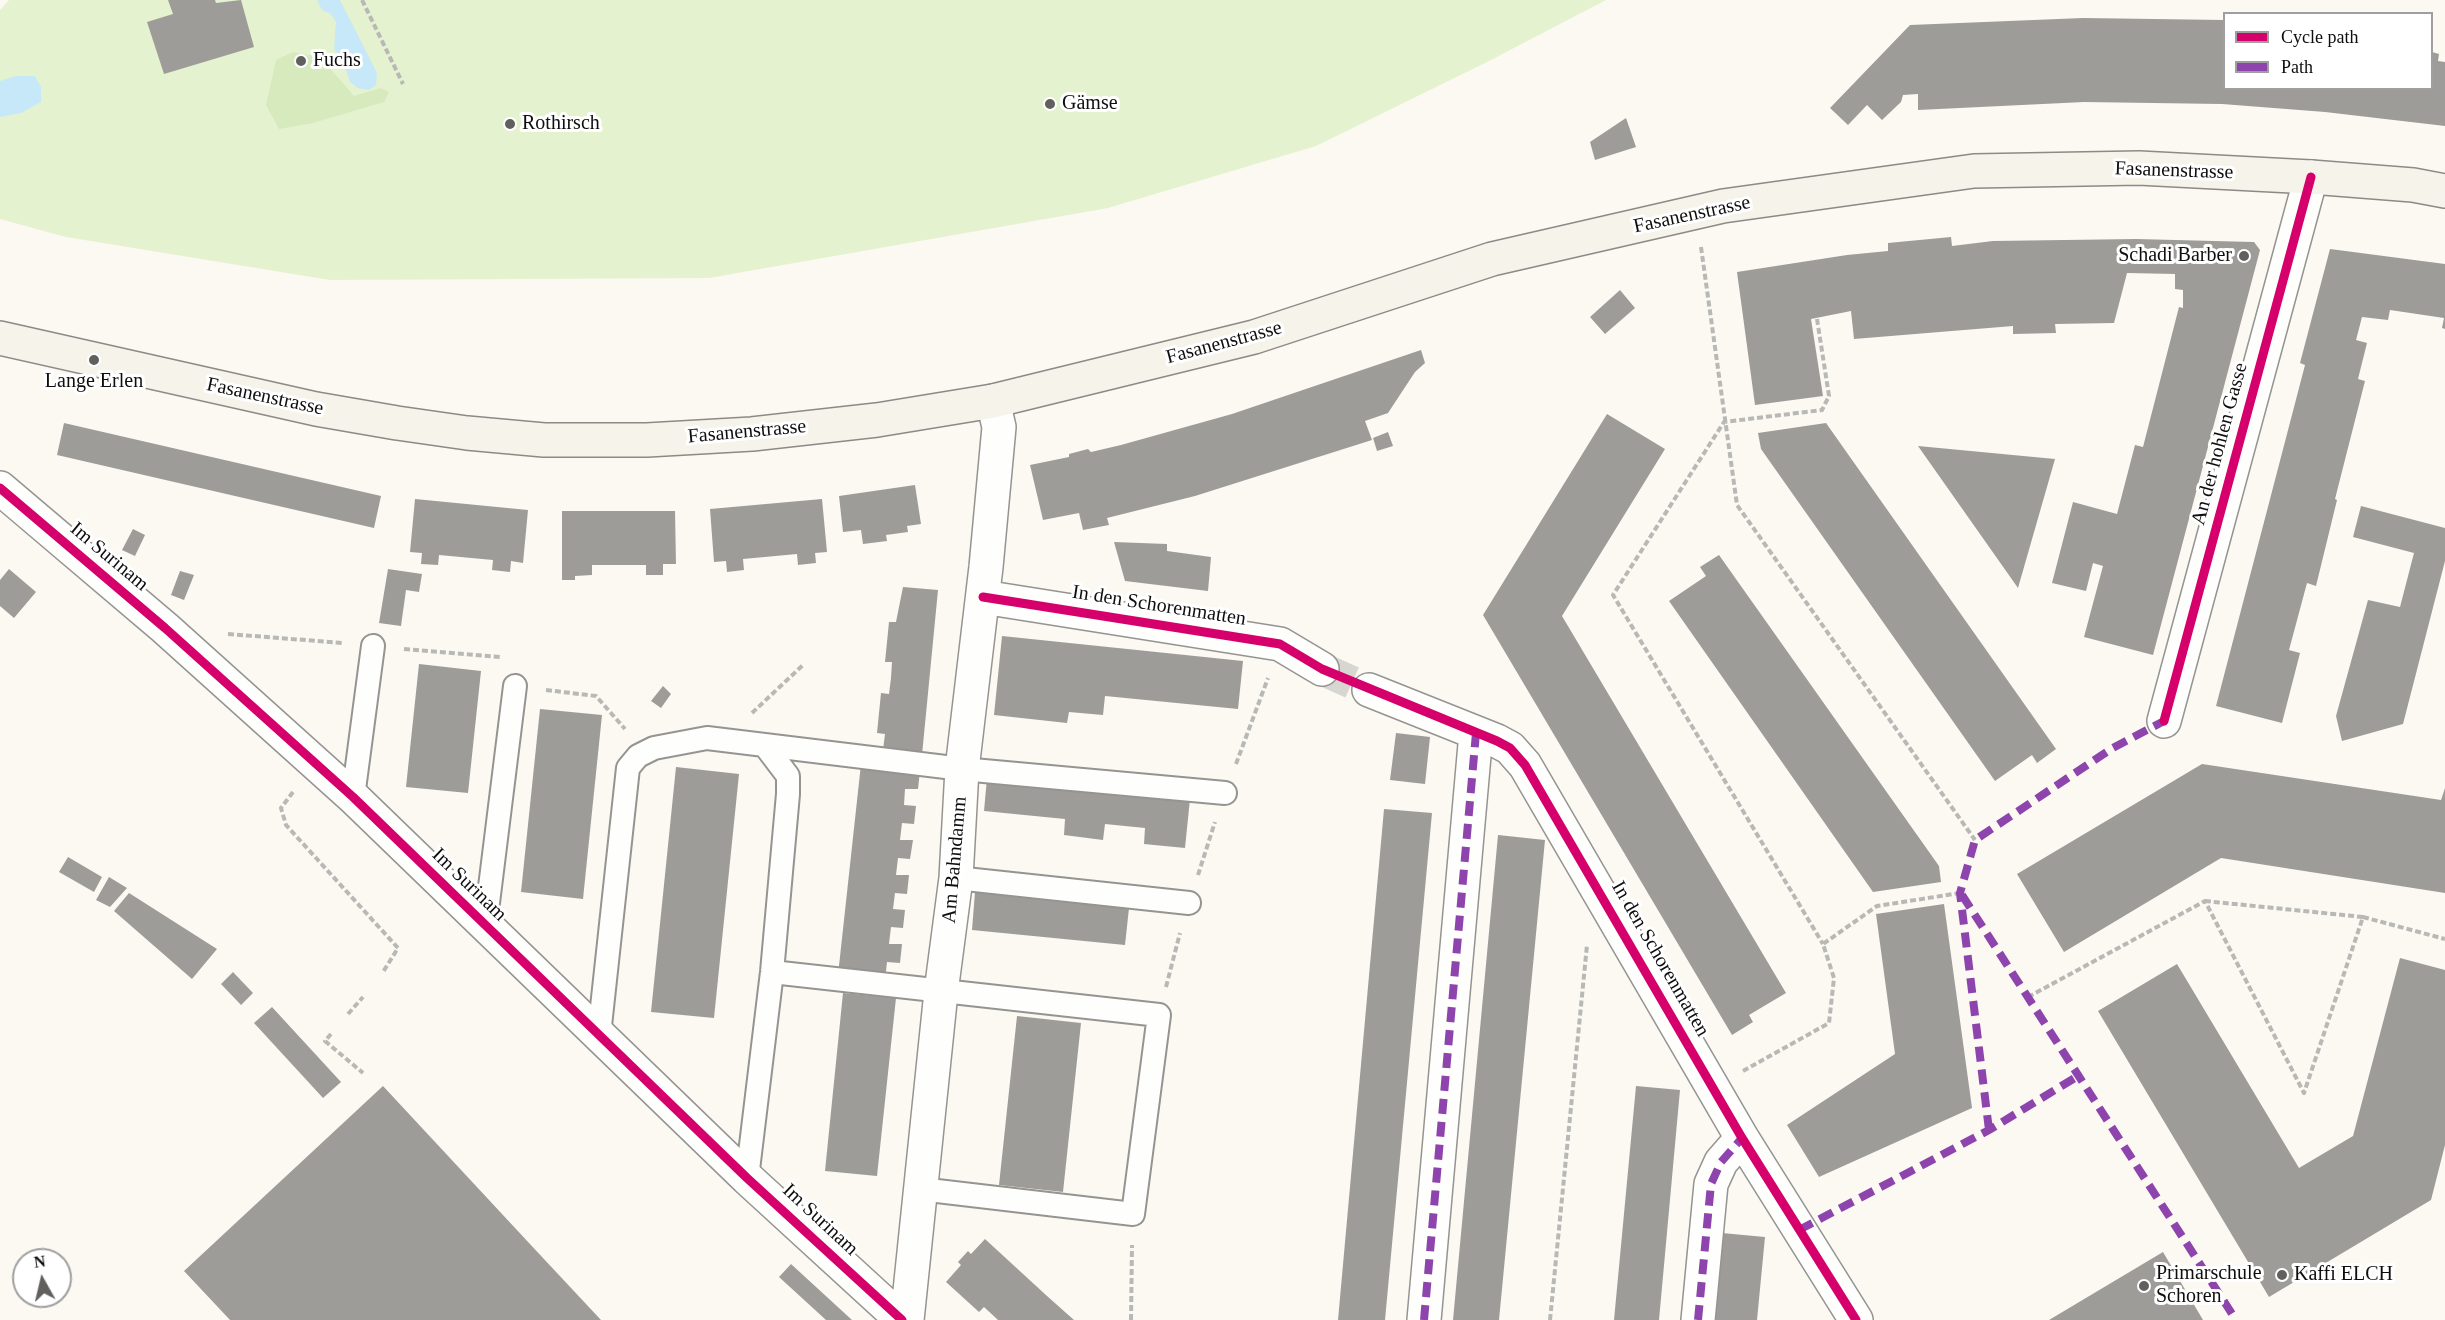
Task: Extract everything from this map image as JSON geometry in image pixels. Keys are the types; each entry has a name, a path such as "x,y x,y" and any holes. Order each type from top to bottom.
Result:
{"main road":[{"name":"Fasanenstrasse","path":"0,338 316,409 397,423 544,440 647,440 753,434 877,420 993,401 1254,337 1492,259 1723,206 1974,171 2139,168 2311,177 2413,185 2445,191"}],"street":[{"name":"An der hohlen Gasse","path":"2164,721 2311,177"},
{"name":"Am Bahndamm","path":"907,1320 941,992 956,878 962,769 983,597 999,427 993,401"},
{"name":"Im Surinam","path":"0,488 165,628 353,797 747,1178 902,1320"},
{"name":"In den Schorenmatten","path":"983,597 1280,644 1322,669"},
{"name":"In den Schorenmatten","path":"1369,690 1510,748 1525,765 1713,1088 1856,1320"},
{"path":"1424,1320 1476,733"},
{"path":"1698,1320 1711,1184 1721,1162 1743,1138"}],"lane":[{"path":"353,797 373,646"},
{"path":"485,927 515,686"},
{"path":"599,1035 628,768 638,756 654,748 706,738 962,769 1225,793"},
{"path":"747,1178 772,972 789,794 788,776 766,747"},
{"path":"956,878 1188,903"},
{"path":"772,972 1159,1015 1133,1214 920,1189"}],"path":[{"path":"362,0 403,84"},
{"path":"1696,212 1737,505 1975,840"},
{"path":"1724,422 1822,410 1829,396 1817,319"},
{"path":"1713,1088 1829,1023 1834,978 1823,944 1613,595 1724,422"},
{"path":"223,633 516,659 515,686 596,696 645,752"},
{"path":"1159,1015 1188,903 1225,793 1280,644"},
{"path":"723,740 803,665"},
{"path":"285,801 281,808 282,816 292,833 310,849 398,948 382,972"},
{"path":"1823,944 1876,906 1960,892"},
{"path":"2205,901 2304,1093 2363,917"},
{"path":"2028,997 2205,901 2363,917 2445,939"},
{"path":"1550,1320 1587,939"},
{"path":"348,1014 363,997"},
{"path":"331,1034 325,1041 363,1073"},
{"path":"1131,1320 1133,1214"}],"green space":[{"path":"9,0 1606,0 1489,61 1316,146 1108,208 709,278 330,280 66,237 0,219 0,10"},
{"path":"293,52 320,57 354,96 381,88 389,92 384,102 313,123 279,129 266,105 276,60"}],"water":[{"path":"317,0 340,0 377,73 376,85 369,90 358,88 350,82 342,58 334,49 336,22 331,14 322,10"},
{"path":"16,76 35,76 41,87 41,102 21,113 0,117 0,81"}],"building":[{"path":"168,0 215,0 216,3 241,0 254,47 164,74 147,22 173,14"},
{"path":"2083,18 2223,20 2223,90 2433,90 2433,52 2439,54 2438,61 2445,62 2445,126 2325,112 2222,104 2084,102 1918,110 1918,94 1903,95 1901,102 1882,120 1867,105 1848,125 1830,108 1910,25"},
{"path":"1626,118 1636,147 1595,160 1590,142"},
{"path":"1951,237 1952,246 1993,241 2136,239 2254,242 2260,250 2153,655 2084,637 2103,566 2093,563 2086,591 2052,583 2073,502 2117,514 2135,445 2143,447 2179,307 2183,308 2183,290 2175,289 2175,274 2127,273 2114,323 2055,324 2056,333 2013,334 2013,326 1854,339 1851,311 1811,319 1823,396 1755,405 1737,272 1888,251 1888,243"},
{"path":"2330,249 2445,264 2445,329 2442,328 2444,318 2390,310 2388,320 2362,317 2356,340 2367,343 2358,379 2365,381 2316,586 2307,583 2289,650 2300,653 2282,723 2216,706 2305,365 2300,363"},
{"path":"1620,290 1635,308 1605,334 1590,317"},
{"path":"1421,350 1425,363 1415,372 1388,413 1365,421 1372,440 1195,496 1107,518 1109,525 1083,530 1079,513 1043,520 1030,465 1069,457 1069,454 1088,449 1091,452 1121,445 1232,414"},
{"path":"1607,414 1665,449 1562,616 1786,993 1749,1015 1753,1022 1732,1035 1483,615"},
{"path":"64,423 381,496 374,528 57,455"},
{"path":"1826,423 2056,749 2037,763 2032,755 1995,781 1761,449 1758,433"},
{"path":"1388,432 1393,446 1377,451 1373,438"},
{"path":"1918,446 2055,459 2018,588"},
{"path":"915,485 921,524 907,526 908,532 886,535 887,541 863,544 861,530 843,532 839,496"},
{"path":"415,499 528,510 523,563 511,561 510,572 492,570 493,560 439,555 438,565 421,564 422,553 410,552"},
{"path":"822,499 827,552 815,553 816,563 798,565 797,554 743,559 744,570 727,572 726,561 714,562 710,509"},
{"path":"2361,506 2445,528 2445,561 2403,724 2342,741 2336,716 2368,600 2400,607 2414,553 2353,537"},
{"path":"562,511 675,511 676,564 663,564 663,575 646,575 646,565 592,565 592,575 575,576 575,580 562,580"},
{"path":"133,529 145,535 135,556 122,550"},
{"path":"1114,542 1167,544 1167,551 1211,557 1208,591 1125,581"},
{"path":"1719,555 1939,866 1941,882 1873,892 1669,601 1706,576 1700,567"},
{"path":"9,569 36,592 14,618 0,606 0,580"},
{"path":"388,569 422,574 419,592 406,590 401,626 379,623"},
{"path":"180,571 194,575 184,600 171,595"},
{"path":"903,587 938,590 922,755 883,750 885,734 877,733 881,693 889,694 891,678 892,662 885,662 889,622 896,622"},
{"path":"1002,636 1243,661 1238,709 1105,696 1103,715 1069,712 1067,723 994,715"},
{"path":"419,664 481,671 468,793 406,787"},
{"path":"663,686 671,694 661,708 651,701"},
{"path":"540,709 602,715 583,899 521,892"},
{"path":"1396,733 1430,737 1425,784 1390,780"},
{"path":"861,764 920,771 918,789 905,789 904,805 916,806 914,824 902,823 900,840 913,840 910,859 898,858 896,875 909,875 907,894 895,893 893,909 905,910 903,928 891,927 889,944 902,944 900,963 887,962 885,980 838,975"},
{"path":"2202,764 2441,800 2445,788 2445,893 2221,858 2064,952 2017,874"},
{"path":"676,767 739,774 714,1018 651,1012"},
{"path":"987,778 1190,799 1185,848 1144,844 1145,828 1105,824 1103,840 1064,835 1065,819 984,811"},
{"path":"1384,809 1432,813 1385,1320 1338,1320"},
{"path":"1498,835 1545,840 1499,1320 1453,1320"},
{"path":"68,857 102,877 94,892 59,872"},
{"path":"109,877 127,888 110,907 96,900"},
{"path":"975,892 1129,908 1125,945 972,930"},
{"path":"129,893 217,949 192,979 114,911"},
{"path":"1944,904 1972,1108 1819,1177 1787,1125 1895,1054 1876,914"},
{"path":"2400,958 2445,970 2445,1145 2431,1200 2269,1297 2098,1011 2177,964 2299,1168 2353,1136"},
{"path":"233,972 253,993 241,1005 221,984"},
{"path":"843,993 896,998 877,1176 825,1171"},
{"path":"272,1007 341,1082 323,1098 254,1023"},
{"path":"1017,1016 1081,1023 1063,1192 999,1185"},
{"path":"383,1086 601,1320 230,1320 184,1271"},
{"path":"1636,1086 1680,1090 1659,1320 1614,1320"},
{"path":"1722,1233 1765,1237 1757,1320 1715,1320"},
{"path":"985,1239 1074,1320 998,1320 984,1307 979,1312 946,1282 961,1265 958,1262 968,1251 971,1254"},
{"name":"Primarschule Schoren","path":"2163,1252 2203,1320 2049,1320"},
{"path":"791,1264 852,1320 826,1320 779,1277"}],"tunnel":[{"path":"1322,669 1369,690"}],"marked path":[{"path":"1989,1130 1960,893 1975,840 2111,749 2164,721"},
{"path":"1424,1320 1476,733"},
{"path":"1962,895 2236,1320"},
{"path":"1799,1230 1989,1130 2078,1076"},
{"path":"1698,1320 1711,1184 1721,1162 1742,1138"}],"cycle path":[{"path":"2164,721 2311,177"},
{"path":"0,488 165,628 353,797 747,1178 902,1320"},
{"path":"983,597 1280,644 1322,669 1510,748 1525,765 1742,1138 1856,1320"}],"place":[{"name":"Fuchs","path":"301,61"},
{"name":"Gämse","path":"1050,104"},
{"name":"Rothirsch","path":"510,124"},
{"name":"Schadi Barber","path":"2244,256"},
{"name":"Lange Erlen","path":"94,360"},
{"name":"Kaffi ELCH","path":"2282,1275"},
{"name":"Primarschule Schoren","path":"2144,1286"}]}
